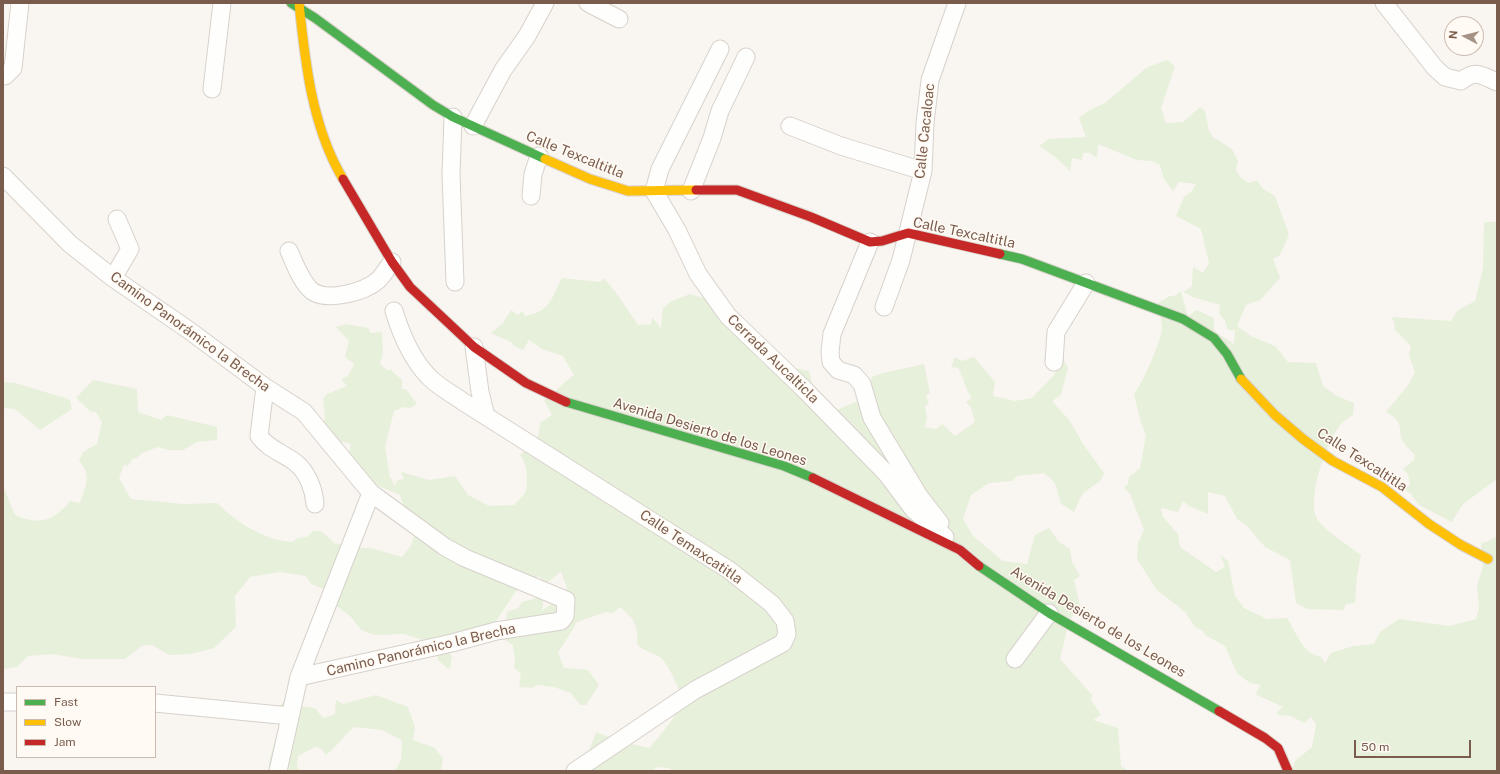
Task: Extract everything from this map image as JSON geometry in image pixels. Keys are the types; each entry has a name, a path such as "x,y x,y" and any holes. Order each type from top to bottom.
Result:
{"street":[{"path":"3,76 6,76 13,68 20,3"},
{"path":"212,89 222,3"},
{"name":"Calle Texcaltitla","path":"291,3 299,6 433,105 453,117 615,188 628,191 737,190 811,217 870,242 882,241 908,233 1022,259 1183,319 1214,338 1227,354 1241,379 1275,415 1303,439 1333,461 1382,487 1429,524 1462,545 1488,559"},
{"path":"473,126 503,70 527,36 545,3"},
{"path":"588,3 619,18"},
{"name":"Calle Cacaloac","path":"884,307 901,260 923,170 924,123 930,80 957,3"},
{"path":"1384,3 1435,68 1445,77 1461,81 1472,74 1477,74 1497,82"},
{"name":"Avenida Desierto de los Leones","path":"299,6 306,67 318,116 333,162 392,262 410,288 474,347 526,383 571,404 784,466 819,481 960,550 976,564 1050,613 1265,738 1278,748 1288,771"},
{"path":"654,191 660,169 720,48"},
{"path":"691,191 712,138 720,111 746,57"},
{"path":"453,117 451,174 455,282"},
{"path":"790,126 842,146 923,170"},
{"path":"531,196 533,174 539,156"},
{"name":"Camino Panorámico la Brecha","path":"3,176 70,244 113,278 190,331 265,387 304,412 371,493 445,547 458,554 564,598 567,603 565,616 561,621 496,631 452,643 298,677"},
{"name":"Cerrada Aucalticla","path":"654,191 677,230 698,274 728,316 804,389 886,473 913,509 960,550"},
{"path":"113,278 130,249 117,219"},
{"path":"870,242 832,334 830,352 831,362 838,370 854,375 862,384 872,418 920,496 960,550"},
{"path":"289,251 301,276 312,291 326,297 354,292 376,282 392,262"},
{"path":"1054,362 1056,332 1086,283"},
{"name":"Calle Temaxcatitla","path":"394,311 400,332 428,377 462,401 729,570 772,604 785,622 787,634 783,643 695,690 575,771"},
{"path":"474,347 480,392 486,416"},
{"path":"265,387 259,436 264,444 297,464 314,490 315,504"},
{"name":"Camino Panorámico la Brecha","path":"278,771 298,677 371,493"},
{"path":"1015,659 1050,613"},
{"path":"3,702 16,702"},
{"path":"156,703 290,716"}],"green space":[{"path":"1167,60 1175,66 1161,108 1166,123 1183,122 1200,107 1205,111 1209,131 1213,137 1232,149 1238,161 1236,170 1241,178 1249,183 1257,180 1263,189 1275,196 1289,235 1280,255 1273,259 1280,278 1260,300 1246,305 1237,326 1251,336 1275,346 1288,362 1316,363 1323,386 1337,396 1354,403 1353,415 1345,420 1335,432 1324,456 1316,484 1314,510 1320,523 1361,555 1357,576 1355,603 1346,604 1343,610 1307,609 1296,603 1290,560 1265,547 1247,526 1237,519 1225,496 1208,492 1208,514 1189,506 1183,501 1178,512 1161,508 1163,517 1178,534 1180,547 1216,572 1225,567 1220,555 1228,561 1235,596 1244,608 1267,619 1287,618 1300,642 1309,652 1320,656 1325,663 1331,653 1353,646 1374,644 1380,632 1399,619 1449,626 1476,619 1479,608 1477,586 1483,566 1481,543 1497,536 1497,771 1292,771 1295,761 1312,747 1316,724 1311,717 1304,723 1291,716 1277,715 1278,711 1283,707 1255,694 1261,685 1250,683 1237,673 1225,646 1205,635 1203,631 1195,627 1185,612 1156,589 1137,559 1138,543 1144,530 1130,494 1124,487 1128,484 1129,477 1140,468 1146,436 1134,394 1142,381 1159,342 1162,325 1158,303 1181,291 1188,317 1196,310 1214,318 1214,331 1234,344 1235,330 1228,330 1225,321 1219,314 1220,305 1193,297 1183,292 1192,286 1193,267 1203,273 1209,263 1201,229 1176,216 1184,197 1192,191 1196,184 1179,182 1173,191 1164,179 1160,165 1152,161 1137,160 1098,144 1097,158 1090,153 1083,153 1082,160 1072,158 1070,171 1054,156 1039,146 1049,139 1086,137 1079,118 1088,111 1105,103 1146,68"},
{"path":"1484,222 1497,222 1497,479 1463,504 1452,522 1419,505 1411,494 1404,489 1410,485 1408,474 1403,469 1414,460 1415,455 1405,445 1400,434 1400,427 1397,420 1386,412 1409,384 1415,372 1409,355 1411,346 1394,329 1395,325 1392,317 1451,321 1457,311 1475,301 1483,268"},
{"path":"562,278 600,282 604,278 638,325 651,324 652,317 661,328 663,308 670,302 690,294 727,305 749,346 760,361 809,371 815,395 832,412 865,398 872,377 883,373 924,364 930,393 926,396 929,403 925,406 927,418 925,427 936,429 942,424 955,436 975,422 971,408 966,402 972,398 962,375 958,368 951,367 955,357 962,361 974,357 995,382 993,396 1015,401 1032,398 1054,375 1063,359 1068,368 1061,395 1052,401 1070,421 1083,444 1104,473 1100,481 1083,493 1074,512 1061,504 1055,483 1044,473 1017,476 1012,481 989,483 971,495 963,519 973,536 1003,561 1027,564 1035,535 1049,528 1059,542 1070,549 1072,562 1080,576 1074,580 1080,606 1069,621 1060,659 1092,695 1091,700 1101,715 1093,720 1118,728 1121,766 1128,771 674,771 668,768 656,767 653,771 579,771 584,765 596,732 622,742 650,748 675,715 681,700 678,688 667,665 658,656 639,647 637,644 636,627 632,619 620,607 613,613 606,612 577,622 558,653 564,668 588,670 599,685 586,705 580,705 571,693 554,687 537,685 532,688 519,687 521,673 514,668 515,661 513,645 503,639 514,637 505,625 507,612 518,608 522,602 544,596 542,611 562,596 567,588 561,572 545,584 539,576 531,582 527,589 516,591 494,624 465,634 447,635 443,641 452,657 450,668 448,669 439,661 429,642 404,634 375,635 361,630 350,616 331,602 322,588 311,584 306,576 280,572 250,577 235,596 236,627 214,648 191,654 169,655 152,645 142,646 125,659 83,659 52,654 28,656 17,667 3,669 3,486 15,515 31,520 46,520 58,513 70,501 80,503 86,486 87,476 79,461 83,452 97,444 102,422 96,412 91,412 76,398 93,380 137,389 138,412 161,420 167,415 217,427 217,440 197,442 183,450 168,450 158,447 142,453 137,458 132,459 128,466 124,465 119,478 131,499 183,504 217,503 233,517 252,529 282,541 293,542 298,538 307,537 313,531 321,531 334,543 353,548 371,548 402,557 411,545 414,536 400,495 376,485 347,459 351,444 343,442 333,446 322,428 325,418 323,399 327,394 347,386 341,380 348,376 354,364 345,357 349,341 336,327 346,324 368,328 371,333 382,332 383,353 380,364 387,370 391,370 402,380 402,389 406,389 417,404 410,408 404,407 394,411 385,447 390,478 392,479 394,486 398,480 404,479 401,472 429,480 455,476 468,495 489,506 514,505 525,493 527,484 526,468 520,455 537,438 540,423 552,415 544,400 574,375 563,356 542,349 529,340 523,350 514,346 511,342 491,333 503,323 511,310 518,315 522,311 525,316 540,311 549,303"},
{"path":"3,382 15,383 65,398 70,400 72,409 40,430 15,409 3,408"},
{"path":"289,694 293,705 315,708 323,718 335,714 336,700 343,704 376,695 408,707 415,727 413,740 435,748 443,759 441,771 395,771 401,760 402,740 382,730 354,727 326,755 320,748 315,747 298,756 297,766 300,771 269,771 269,762 282,715 279,707"}],"traffic: fast":[{"path":"291,3 315,18 433,105 453,117 545,159"},
{"path":"1000,254 1022,259 1183,319 1214,338 1227,354 1241,379"},
{"path":"566,402 784,466 813,478"},
{"path":"979,566 1049,613 1219,711"}],"traffic: slow":[{"path":"299,3 307,71 317,116 332,159 343,179"},
{"path":"545,159 590,179 628,191 696,190"},
{"path":"1241,379 1275,415 1303,439 1333,461 1382,487 1429,524 1461,545 1488,559"}],"traffic: jam":[{"path":"343,179 392,262 410,287 474,347 526,383 566,402"},
{"path":"696,190 737,190 811,217 870,242 882,241 908,233 1000,254"},
{"path":"813,478 960,550 979,566"},
{"path":"1219,711 1265,738 1278,748 1288,771"}]}
